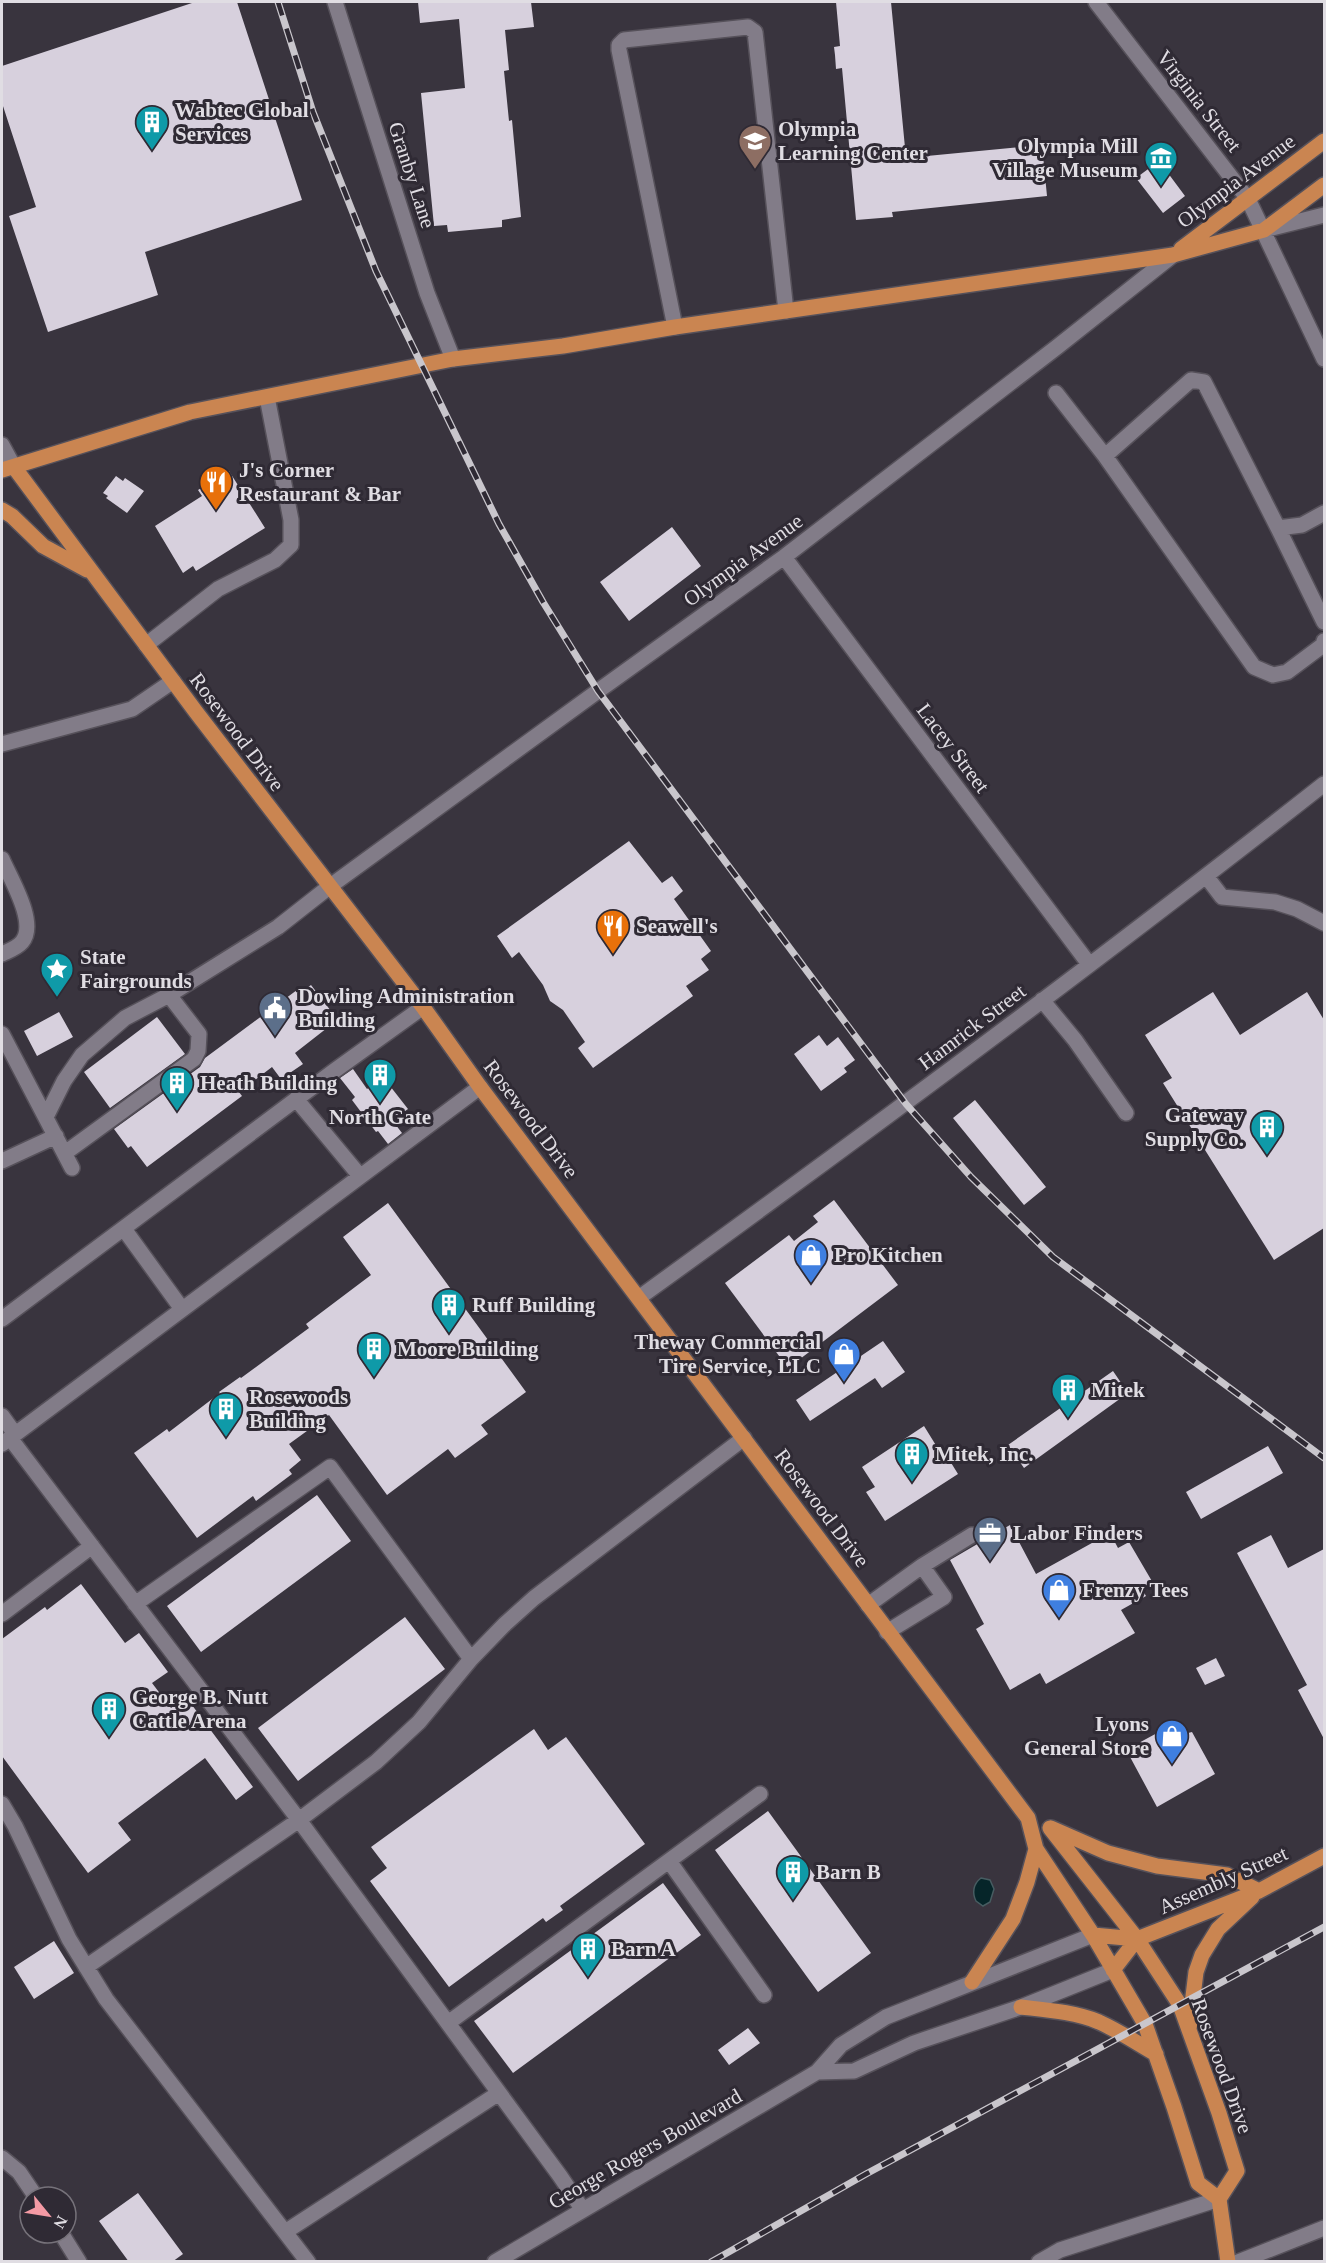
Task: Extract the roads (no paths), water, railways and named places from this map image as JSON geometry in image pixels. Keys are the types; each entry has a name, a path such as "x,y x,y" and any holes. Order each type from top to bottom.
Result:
{"main road":[{"name":"Olympia Avenue","path":"1173,255 1324,141"},
{"name":"Olympia Avenue","path":"1173,255 1264,230 1324,185"},
{"path":"8,469 190,412 453,359 563,346 675,327 1173,255"},
{"name":"Rosewood Drive","path":"8,469 93,573 329,887 423,1007 480,1087 640,1297 887,1632 1028,1818 1036,1849 1093,1935 1145,2024 1197,2183 1220,2199 1236,2171 1219,2113 1180,2005 1137,1939 1050,1828 1028,1818"},
{"path":"2,510 12,516 43,546 93,573"},
{"path":"1050,1828 1108,1853 1156,1866 1227,1875 1259,1891 1218,1929 1202,1955 1196,1972 1189,2029"},
{"path":"972,1982 1013,1919 1036,1849"},
{"name":"Assembly Street","path":"1093,1935 1137,1939 1259,1891 1324,1856"},
{"path":"1113,1970 1137,1939"},
{"path":"1021,2007 1069,2013 1097,2021 1156,2054"},
{"path":"1220,2199 1228,2262"}],"street":[{"name":"Granby Lane","path":"335,2 427,293 453,359"},
{"name":"Virginia Street","path":"1096,2 1248,199 1324,359"},
{"path":"675,327 619,54 619,45 624,40 748,27 755,32 786,311"},
{"path":"1264,230 1324,215"},
{"name":"Olympia Avenue","path":"46,1117 64,1081 82,1055 125,1018 169,995 278,927 329,887 784,557 1173,255"},
{"path":"1106,456 1191,380 1204,382 1324,622"},
{"path":"1056,393 1106,456 1254,667 1274,675 1287,672 1323,645 1324,641"},
{"path":"146,645 218,590 275,560 291,545 291,520 267,397"},
{"name":"Rosewood Drive","path":"2,444 8,469"},
{"path":"1278,528 1302,525 1324,513"},
{"name":"Lacey Street","path":"784,557 1089,964"},
{"path":"2,744 132,709 173,681"},
{"name":"Hamrick Street","path":"640,1297 906,1104 1324,784"},
{"path":"2,859 28,923 26,936 22,942 2,954"},
{"path":"1206,876 1222,897 1275,902 1298,909 1324,922"},
{"path":"65,1153 194,1059 198,1051 199,1034 169,995"},
{"path":"1042,1000 1075,1040 1126,1113"},
{"path":"2,1319 423,1007"},
{"path":"2,1034 72,1168"},
{"path":"9,1439 480,1087"},
{"path":"296,1099 360,1176"},
{"path":"2,1161 56,1136"},
{"path":"124,1229 183,1309"},
{"path":"2,1416 9,1439 299,1820 583,2210"},
{"path":"86,1967 337,1792 399,1742 438,1701 471,1659 534,1598 744,1438"},
{"path":"135,1604 330,1467 471,1659"},
{"path":"868,1605 922,1566 972,1535"},
{"path":"2,1614 92,1546"},
{"path":"887,1632 944,1597 922,1566"},
{"path":"448,2023 760,1794"},
{"path":"4,1814 69,1939 106,1999 308,2262"},
{"path":"669,1861 764,1995"},
{"name":"George Rogers Boulevard","path":"495,2262 817,2072 841,2045 886,2018 1093,1935"},
{"name":"George Rogers Boulevard","path":"817,2072 854,2071 914,2043 1021,2007 1113,1970"},
{"path":"285,2232 500,2093"},
{"path":"2,2147 28,2185"},
{"path":"2,2158 19,2172"},
{"path":"1039,2262 1060,2250 1220,2199"},
{"path":"1238,2262 1324,2228"},
{"path":"68,2245 79,2262"}],"railway":[{"path":"278,2 313,112 376,271 499,524 543,602 598,691 906,1104 971,1177 1053,1257 1324,1458"},
{"path":"711,2262 866,2174 1324,1927"}],"place":[{"name":"Wabtec Global Services","path":"152,151"},
{"name":"Olympia Learning Center","path":"755,170"},
{"name":"Olympia Mill Village Museum","path":"1161,187"},
{"name":"J's Corner Restaurant & Bar","path":"216,511"},
{"name":"Seawell's","path":"613,955"},
{"name":"State Fairgrounds","path":"57,998"},
{"name":"Dowling Administration Building","path":"275,1037"},
{"name":"North Gate","path":"380,1104"},
{"name":"Heath Building","path":"177,1112"},
{"name":"Gateway Supply Co.","path":"1267,1156"},
{"name":"Pro Kitchen","path":"811,1284"},
{"name":"Ruff Building","path":"449,1334"},
{"name":"Moore Building","path":"374,1378"},
{"name":"Theway Commercial Tire Service, LLC","path":"844,1383"},
{"name":"Mitek","path":"1068,1419"},
{"name":"Rosewoods Building","path":"226,1438"},
{"name":"Mitek, Inc.","path":"912,1483"},
{"name":"Labor Finders","path":"990,1562"},
{"name":"Frenzy Tees","path":"1059,1619"},
{"name":"George B. Nutt Cattle Arena","path":"109,1738"},
{"name":"Lyons General Store","path":"1172,1765"},
{"name":"Barn B","path":"793,1901"},
{"name":"Barn A","path":"588,1978"}]}
